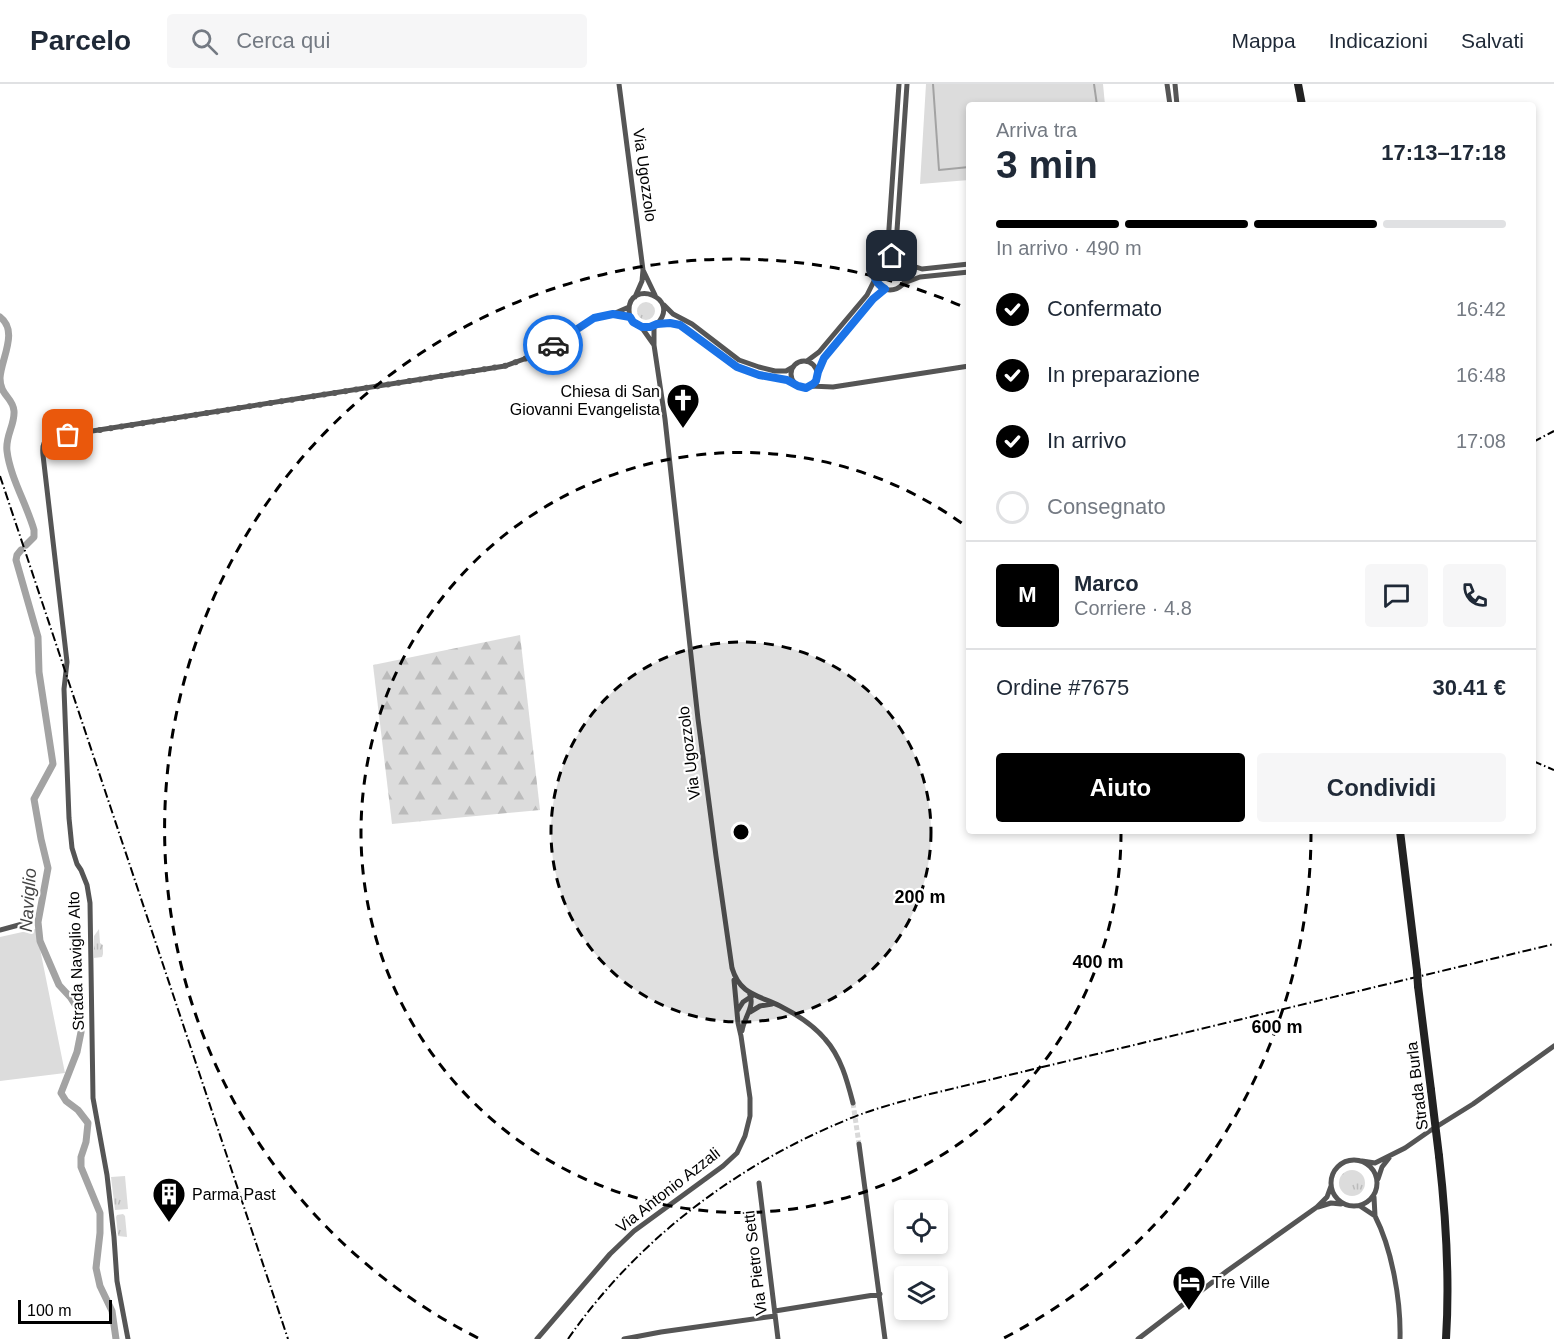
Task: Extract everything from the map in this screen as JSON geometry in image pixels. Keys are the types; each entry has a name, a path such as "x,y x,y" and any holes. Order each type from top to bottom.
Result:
{"main road":[{"path":"1298,84 1301,102"},
{"name":"Strada Burla","path":"1400,834 1447,1241 1446,1339"}],"street":[{"name":"Via Ugozzolo","path":"619,84 644,270 656,296 662,303 663,315 655,325 654,345 665,419 698,719 732,969 736,981 752,994"},
{"path":"884,257 888,243 899,84"},
{"path":"904,283 907,275 896,245 907,84"},
{"path":"1167,84 1170,102"},
{"path":"1174,84 1177,102"},
{"path":"662,303 739,360 759,367 786,371 798,363 807,361 819,352 871,288 874,269 879,260 884,257 892,256 922,269 966,264"},
{"name":"Via Ugozzolo","path":"629,307 642,281 644,270"},
{"path":"874,279 885,289 895,289 920,277 966,272"},
{"path":"810,386 816,381 824,358 873,299 885,289"},
{"path":"635,297 648,293 656,296"},
{"path":"629,307 630,317 613,314 629,307"},
{"name":"Strada Naviglio Alto","path":"128,1339 118,1286 107,1175 93,1098 90,903 87,885 72,848 69,818 64,689 67,662 42,446 44,441 54,436 505,366 538,354 594,318 613,314"},
{"name":"Via Ugozzolo","path":"630,317 633,322 642,327 654,345"},
{"path":"642,327 670,323 682,326 740,369 787,380 802,387 833,387 966,366"},
{"path":"807,361 814,365 825,382 833,387"},
{"path":"794,367 791,377 794,383"},
{"path":"0,930 26,923"},
{"name":"Via Antonio Azzali","path":"537,1339 610,1254 634,1231 723,1166 737,1153 745,1136 750,1116 750,1098 732,969"},
{"path":"752,994 777,1004 826,1039 844,1072 853,1103"},
{"path":"741,1035 743,1023 751,1006 752,994"},
{"path":"738,1016 740,1005 752,994"},
{"path":"748,1014 754,1008 777,1004"},
{"path":"1343,1204 1333,1193 1331,1179 1344,1162 1352,1160 1376,1163 1391,1156 1473,1104 1554,1046"},
{"path":"859,1144 885,1339"},
{"path":"1391,1156 1382,1167 1374,1197 1375,1216 1389,1253 1398,1295 1400,1339"},
{"path":"1362,1161 1373,1169 1378,1180"},
{"name":"Via Pietro Setti","path":"759,1183 778,1339"},
{"path":"1138,1339 1227,1271 1317,1207 1327,1197 1331,1186"},
{"path":"1317,1207 1332,1203 1360,1206 1374,1197"},
{"path":"1360,1206 1375,1216"},
{"path":"624,1339 880,1294"}],"green space":[{"path":"926,84 1103,84 1105,102 966,102 966,180 920,184"},
{"path":"891,262 898,265 901,272 898,279 891,282 884,279 881,272 884,265"},
{"path":"646,302 652,305 655,311 652,317 646,320 640,317 637,311 640,305"},
{"path":"520,635 540,810 392,824 373,665"},
{"path":"36,929 65,1073 0,1081 0,937"},
{"path":"99,929 103,954 102,957 94,958 94,936"},
{"path":"1352,1170 1361,1174 1365,1183 1361,1192 1352,1196 1343,1192 1339,1183 1343,1174"},
{"path":"125,1176 128,1209 115,1210 111,1177"},
{"path":"123,1214 127,1237 118,1236 116,1217"}],"waterway":[{"path":"933,84 939,170 966,167"},
{"path":"1094,84 1097,102"},
{"name":"Naviglio","path":"0,317 5,323 9,337 0,378 2,389 14,411 7,440 7,451 34,530 34,537 26,545"},
{"name":"Naviglio","path":"21,550 16,560 38,637 39,672 53,764 34,799 48,868 38,922 40,941 59,985 80,1012 81,1032 77,1052 61,1093 88,1123 81,1167 100,1213 96,1268 100,1286 112,1311 116,1339"}],"tunnel":[{"path":"853,1103 859,1144"}],"railway":[{"path":"1536,440 1554,431"},
{"path":"0,476 288,1339"},
{"path":"1536,762 1554,770"},
{"path":"568,1339 624,1270 691,1210 764,1160 853,1117 922,1096 1554,944"}],"way so far":[{"path":"68,435 505,366 518,363 553,345"}],"place":[{"name":"Chiesa di San Giovanni Evangelista","path":"683,429"},
{"name":"Parma Past","path":"169,1223"},
{"name":"Tre Ville","path":"1189,1311"}],"route":[{"path":"553,345 586,322 613,314 630,317 637,325 646,328 670,323 682,326 732,365 759,375 787,380 806,388 816,381 820,363 873,299 885,289 874,279 874,269 879,260 892,256"}]}
